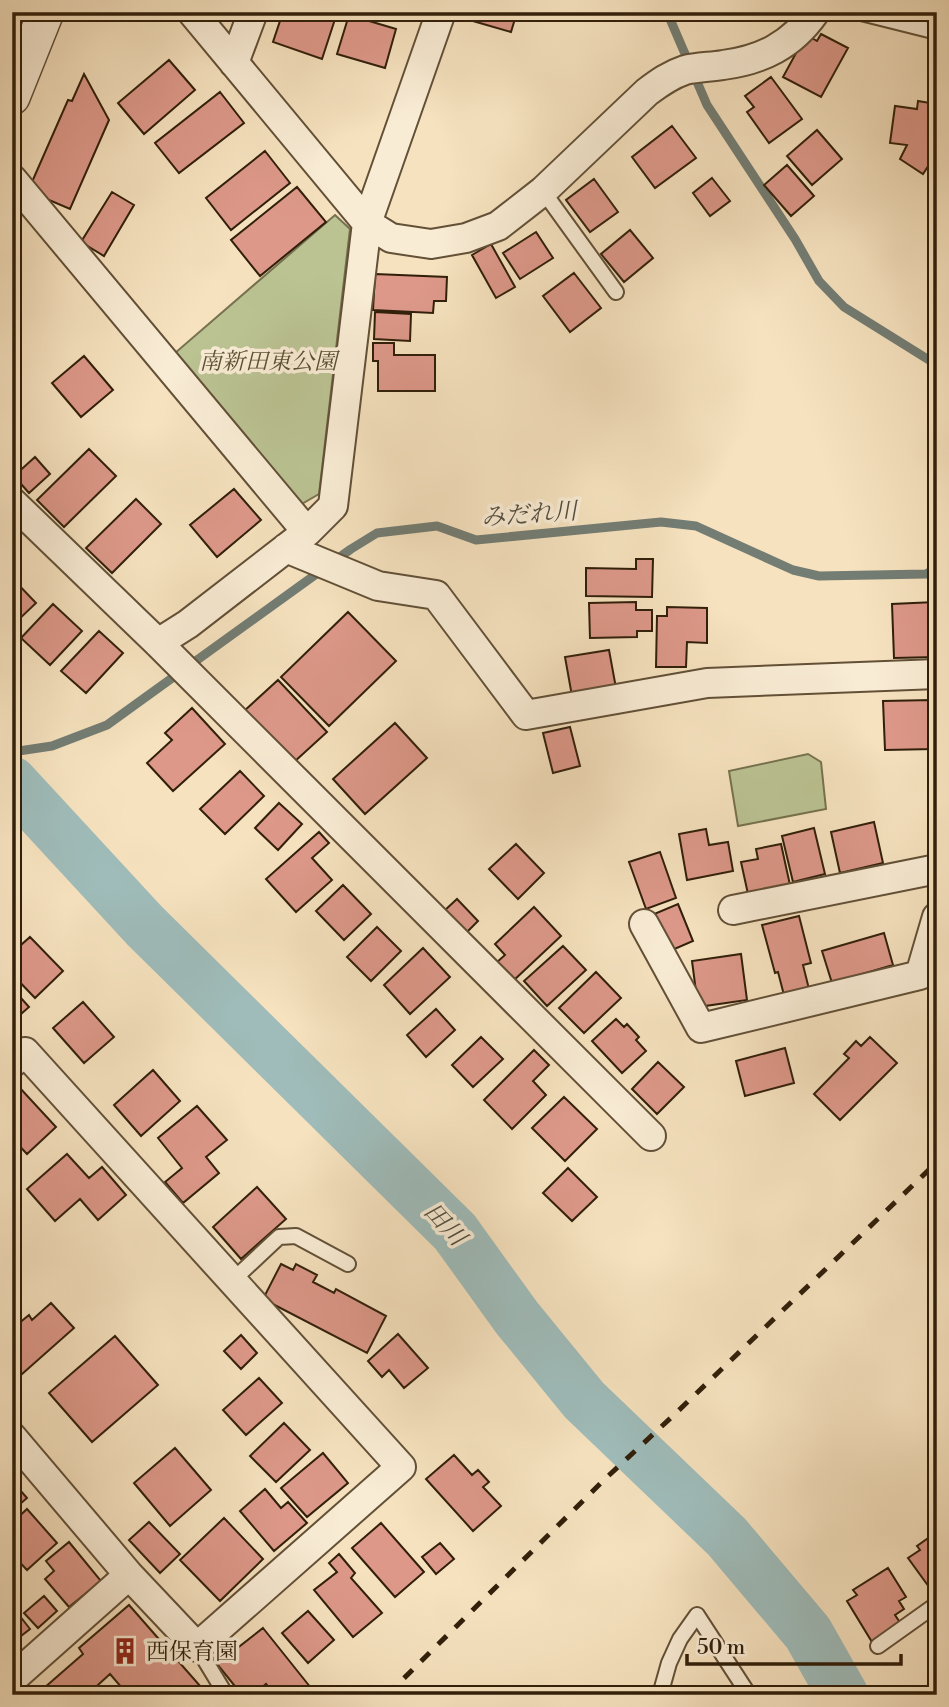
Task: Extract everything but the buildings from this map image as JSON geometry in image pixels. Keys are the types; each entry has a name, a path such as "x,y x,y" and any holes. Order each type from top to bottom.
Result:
{"street":[{"path":"12,97 46,12"},
{"path":"192,12 368,223 391,238 431,244 466,238 498,226 543,191 647,92 664,80 686,70 747,61 769,54 791,39 815,12"},
{"path":"234,63 253,12"},
{"path":"158,643 300,546 333,506 368,223 441,12"},
{"path":"12,179 300,546 348,575 378,586 436,595 526,715 707,683 937,674"},
{"path":"12,502 158,643 651,1136"},
{"path":"733,910 937,869"},
{"path":"643,924 701,1028 920,975 937,916"},
{"path":"12,1063 25,1052 401,1466 197,1647 129,1574 12,1437"},
{"path":"12,1679 129,1574"}],"lane":[{"path":"857,12 937,32"},
{"path":"543,191 616,292"},
{"path":"232,1281 279,1237 296,1236 348,1264"},
{"path":"878,1646 937,1604"},
{"path":"660,1695 680,1639 697,1615 749,1695"},
{"path":"197,1647 226,1695"}],"green space":[{"name":"南新田東公園","path":"335,215 350,229 319,494 300,505 175,353"},
{"path":"808,754 821,762 826,809 738,826 729,771"}],"waterway":[{"path":"667,12 707,105 795,239 819,281 844,307 937,365"},
{"name":"みだれ川","path":"12,752 52,746 107,725 377,533 437,526 476,540 661,522 696,526 793,570 819,576 926,574 937,568"},
{"name":"田川","path":"12,782 145,926 455,1232 517,1318 584,1400 727,1537 808,1633 843,1695"}],"railway":[{"path":"387,1695 606,1478 937,1162"}],"place":[{"name":"西保育園","path":"125,1651"}]}
